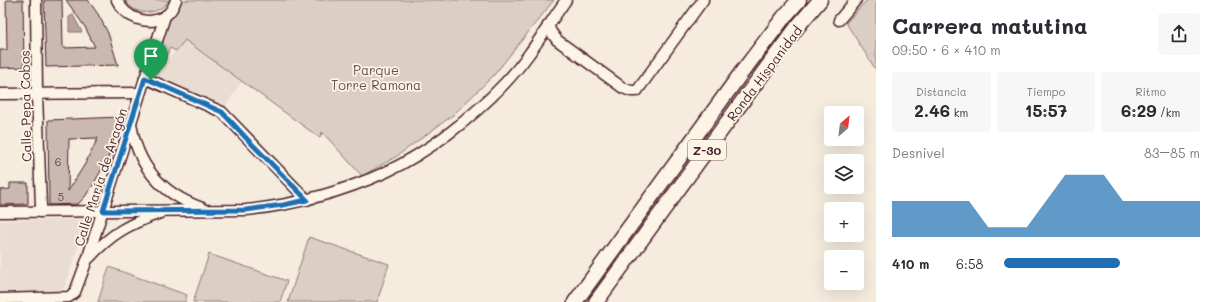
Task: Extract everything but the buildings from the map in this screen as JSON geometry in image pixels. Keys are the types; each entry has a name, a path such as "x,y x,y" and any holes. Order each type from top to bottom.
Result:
{"highway":[{"name":"Ronda Hispanidad","path":"575,302 739,76 784,17 799,0"},
{"name":"Ronda Hispanidad","path":"596,302 769,64 820,0"}],"street":[{"name":"Calle Pepa Cobos","path":"36,0 40,212"},
{"name":"Calle María de Aragón","path":"0,299 69,297 75,292 103,211 165,16 170,11 176,0"},
{"path":"0,212 166,210 216,211 258,209 307,200 370,179 388,171 432,145 487,100 505,82 539,41 548,25 566,0"},
{"path":"548,25 557,40 623,88 631,91 637,91 703,0"},
{"path":"839,20 856,0"},
{"path":"116,2 126,12 143,21 151,21 165,16"},
{"path":"539,41 544,39 557,40"},
{"path":"145,78 222,112 307,200"},
{"path":"0,94 140,93"},
{"path":"131,121 137,148 149,171 158,182 185,201 216,211"},
{"path":"87,260 99,246 130,224 166,210"}],"shaded area":[{"path":"73,15 82,32 69,32 69,17"},
{"path":"185,40 242,81 222,112 151,80"},
{"path":"85,219 86,221 65,287 57,291 0,293 0,221"}],"green space":[{"path":"125,0 169,0 165,5 153,12 141,12 129,6"},
{"name":"Parque Torre Ramona","path":"180,0 554,0 494,75 453,115 397,156 362,176 322,132 320,138 185,40 176,51 170,48 157,74 150,70 163,30"},
{"path":"867,0 876,0 876,70 846,23"},
{"path":"309,237 389,264 377,302 288,302"},
{"path":"209,254 287,281 280,302 193,302"},
{"path":"109,267 187,295 185,302 98,302"}],"route":[{"path":"145,78 151,80 222,112 307,200 246,210 103,211 145,78"}]}
